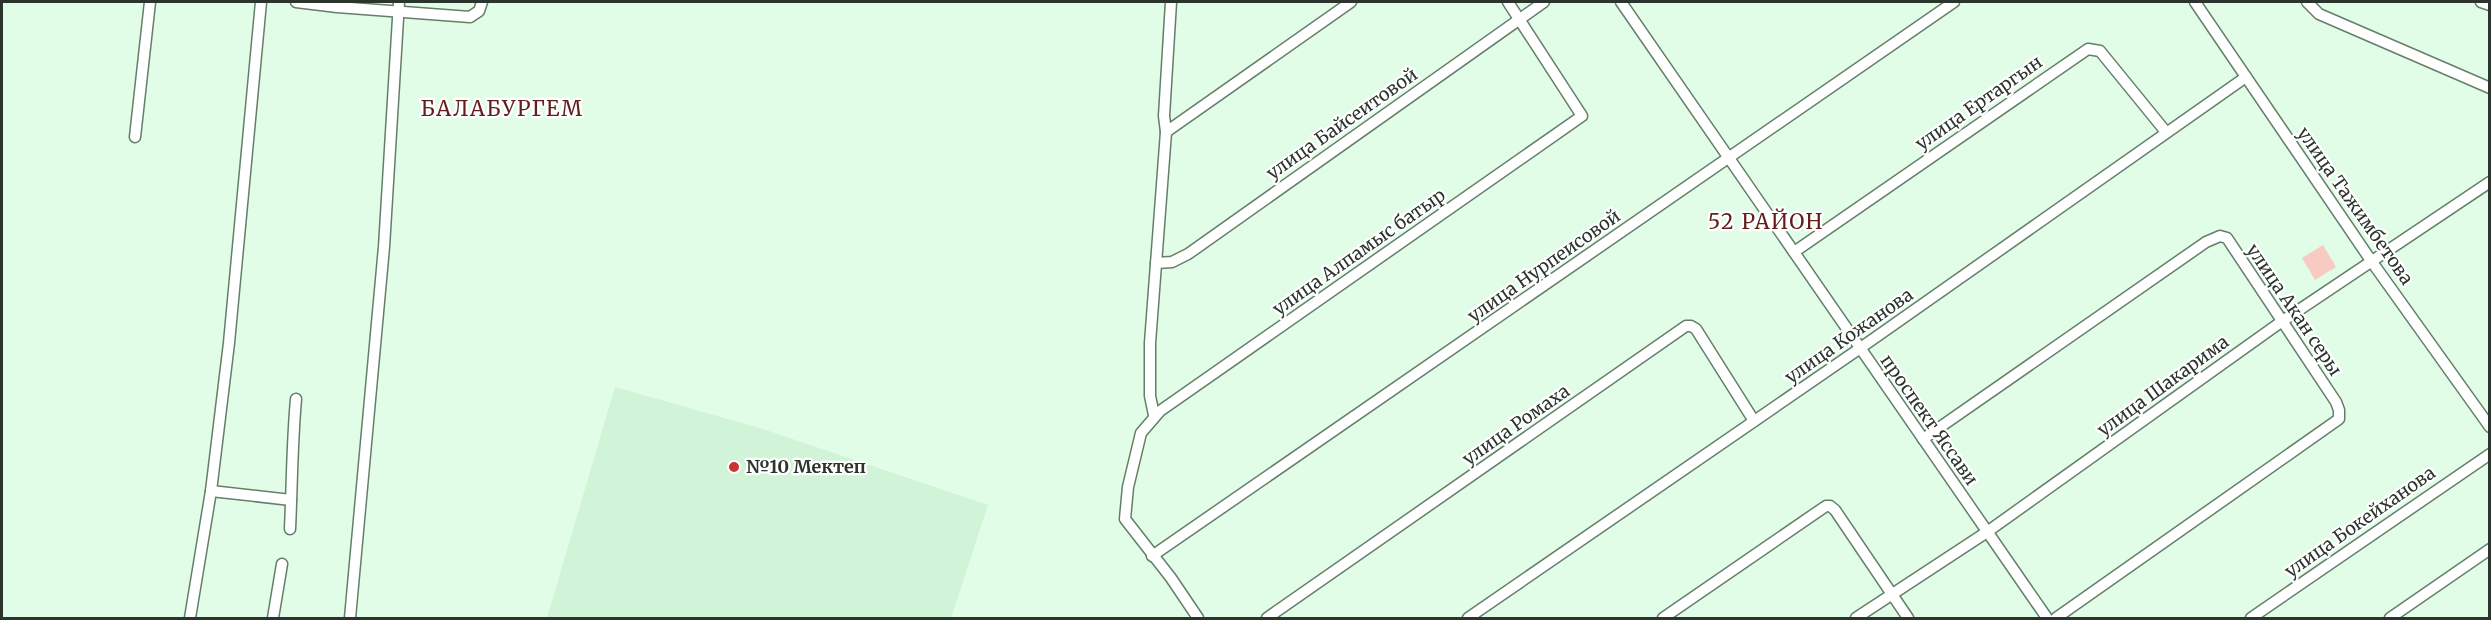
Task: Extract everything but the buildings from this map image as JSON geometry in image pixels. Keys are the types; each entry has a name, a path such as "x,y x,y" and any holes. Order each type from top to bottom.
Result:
{"street":[{"path":"135,137 150,2"},
{"path":"190,618 211,491 229,343 261,2"},
{"path":"296,2 337,7 398,6 470,16 478,10 482,2"},
{"path":"1171,2 1164,116 1166,132 1150,343 1150,396 1154,416 1141,433 1124,514 1127,524 1171,578 1198,618"},
{"path":"1166,132 1351,2"},
{"path":"1508,2 1519,19"},
{"name":"улица Байсеитовой","path":"1156,263 1172,262 1188,254 1544,2"},
{"name":"проспект Яссави","path":"1621,2 1859,349 2048,618"},
{"name":"улица Нурпеисовой","path":"1152,556 1954,2"},
{"name":"улица Тажимбетова","path":"2195,2 2372,262 2490,427"},
{"path":"2307,2 2319,14 2490,88"},
{"path":"2481,2 2490,5"},
{"path":"350,618 384,247 398,6"},
{"name":"улица Алпамыс батыр","path":"1154,416 1582,116 1519,19"},
{"name":"улица Ертаргын","path":"1794,252 2088,49 2100,51 2166,132"},
{"name":"улица Кожанова","path":"1468,618 1859,349 2246,77"},
{"name":"улица Шакарима","path":"1856,618 1987,532 2281,322 2490,182"},
{"name":"улица Акан серы","path":"1923,440 2216,237 2227,238 2336,402 2339,419 2056,618"},
{"name":"улица Ромаха","path":"1267,618 1686,326 1696,329 1754,421"},
{"path":"290,529 293,472 291,449 296,399"},
{"name":"улица Бокейханова","path":"2251,618 2490,454"},
{"path":"211,491 291,500"},
{"path":"1663,618 1826,506 1835,510 1908,618"},
{"path":"2390,618 2490,549"},
{"path":"273,618 282,564"}],"shaded area":[{"path":"2323,245 2336,267 2315,280 2302,258"},
{"name":"№10 Мектеп","path":"615,387 763,429 988,505 951,618 547,618"}],"place":[{"name":"№10 Мектеп","path":"734,467"}],"district":[{"name":"БАЛАБУРГЕМ","path":"502,109"},
{"name":"52 РАЙОН","path":"1766,222"}]}
